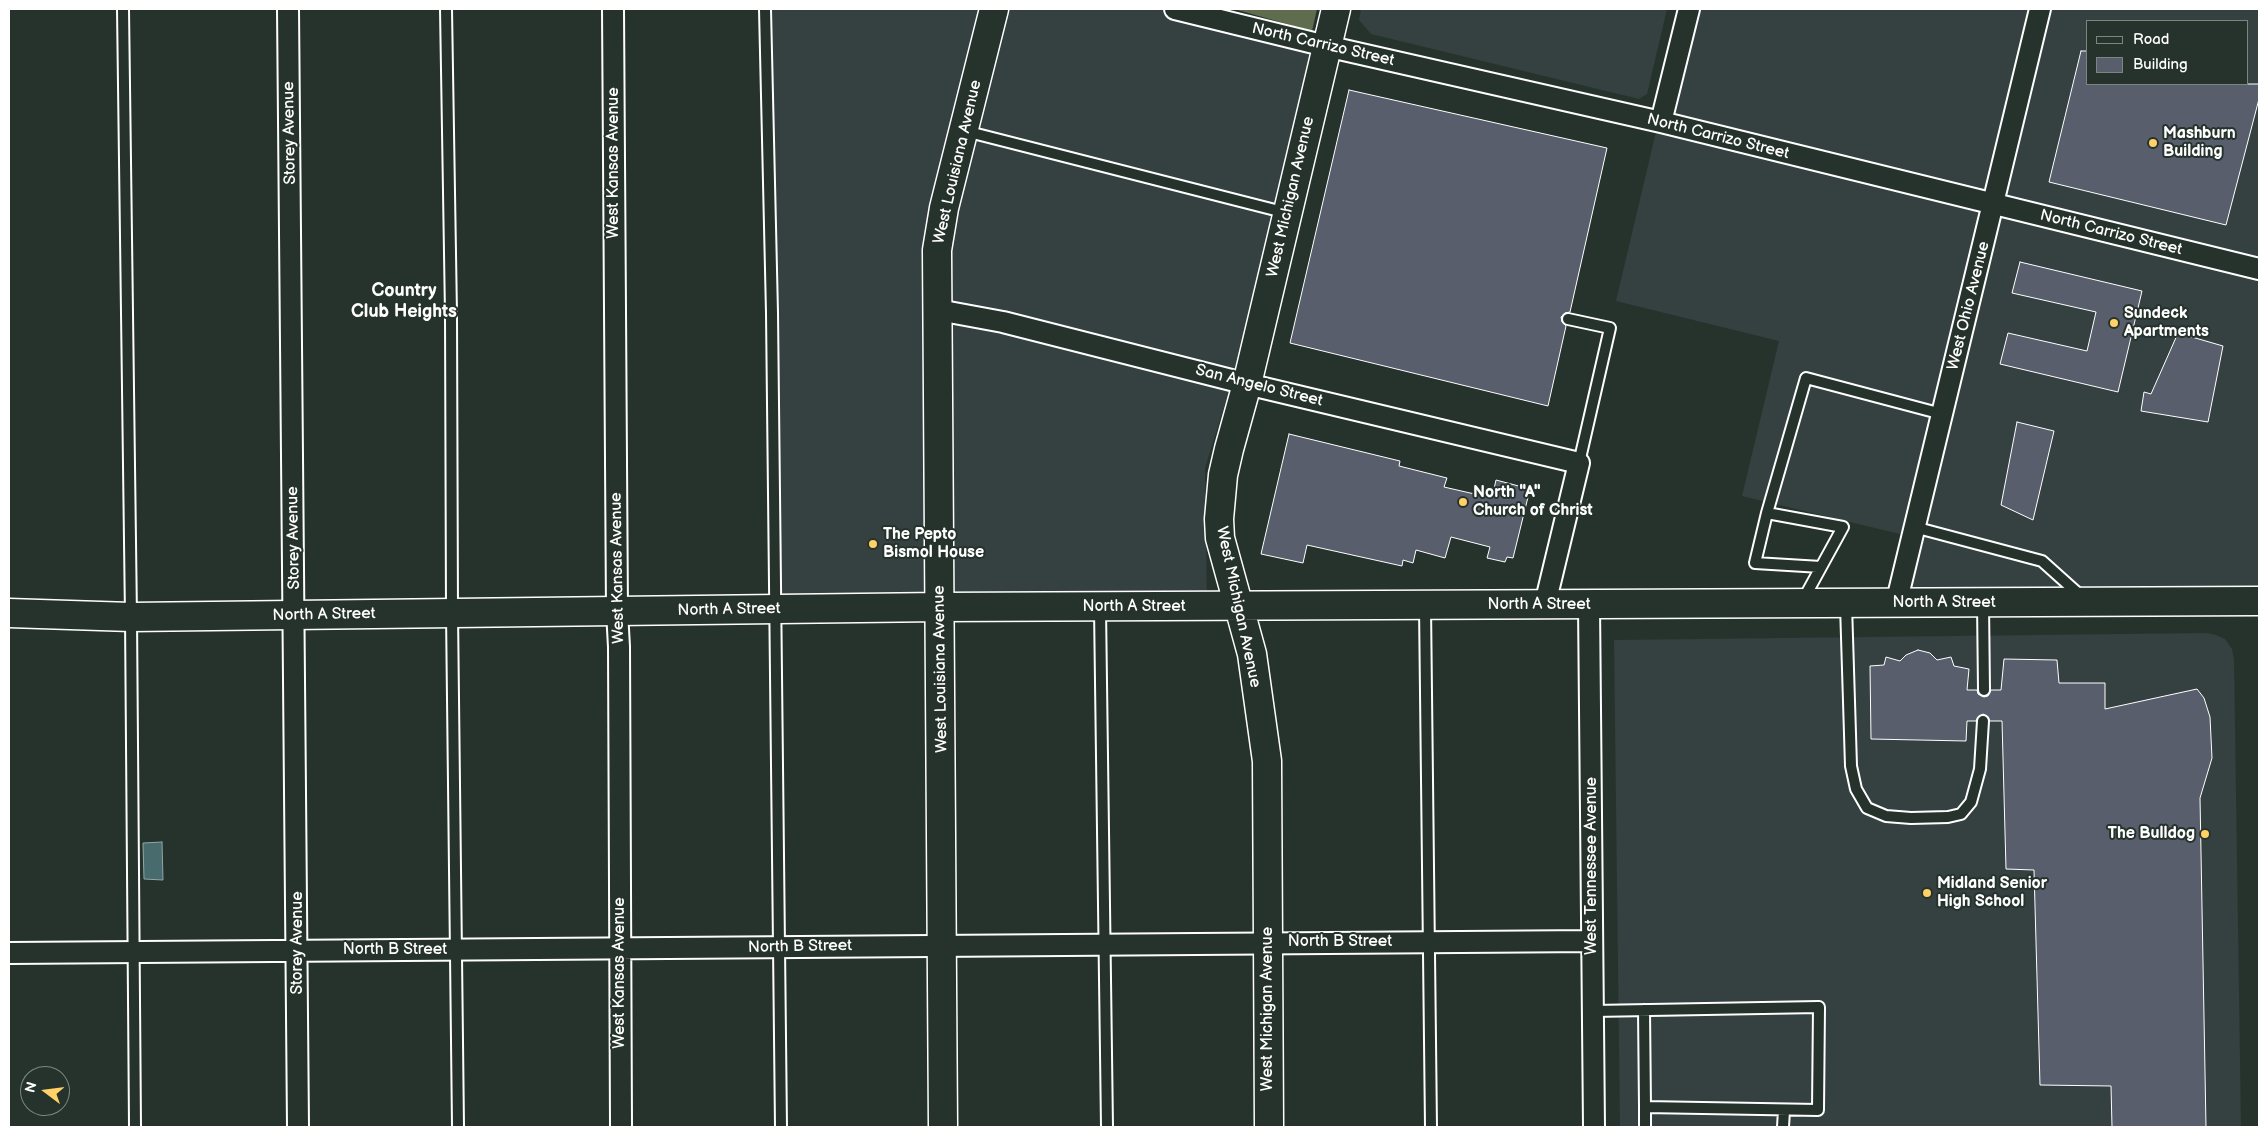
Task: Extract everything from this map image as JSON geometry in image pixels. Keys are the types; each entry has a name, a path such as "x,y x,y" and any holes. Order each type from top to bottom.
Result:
{"street":[{"name":"Storey Avenue","path":"288,9 298,951 298,1127"},
{"name":"West Kansas Avenue","path":"613,9 621,1127"},
{"name":"West Louisiana Avenue","path":"944,1127 939,284 936,276 939,235 994,9"},
{"name":"North Carrizo Street","path":"1175,9 1326,46 1661,122 2259,269"},
{"name":"West Michigan Avenue","path":"1269,1127 1267,761 1252,654 1220,538 1219,518 1223,475 1247,384 1336,9"},
{"path":"1661,122 1688,9"},
{"name":"West Ohio Avenue","path":"1896,604 2040,9"},
{"name":"San Angelo Street","path":"938,310 1003,322 1247,384 1579,463"},
{"path":"1545,604 1579,463"},
{"name":"North A Street","path":"9,612 132,617 940,607 2259,601"},
{"name":"West Tennessee Avenue","path":"1590,605 1594,1127"},
{"name":"North B Street","path":"9,953 1592,941"}],"lane":[{"path":"123,9 132,617 135,1127"},
{"path":"446,9 451,324 452,613 458,1127"},
{"path":"766,9 772,293 781,1127"},
{"path":"964,131 1287,213"},
{"path":"1568,318 1610,328 1579,463"},
{"path":"1821,567 1754,563 1806,378 1942,414"},
{"path":"1767,513 1843,527 1801,604"},
{"path":"1914,527 2042,561 2087,602"},
{"path":"1983,603 1984,690"},
{"path":"1846,604 1851,766 1856,789 1867,808 1886,816 1911,818 1948,817 1961,814 1971,802 1980,768 1983,721"},
{"path":"1425,605 1431,1127"},
{"path":"1100,607 1107,1127"},
{"path":"1593,1011 1819,1007 1818,1110 1645,1107"},
{"path":"1644,1010 1645,1127"},
{"path":"1783,1127 1784,1110"}],"shaded area":[{"path":"772,9 1181,9 1325,43 1285,210 1205,468 1207,606 777,620"},
{"path":"1361,9 1667,9 1647,94 1639,99 1371,34 1359,20"},
{"path":"1685,9 2259,9 2259,601 1891,605 1908,536 1742,496 1779,341 1616,301"},
{"name":"Midland Senior High School","path":"2207,633 2225,639 2232,649 2234,660 2241,1127 1620,1127 1614,640"}],"green space":[{"path":"1234,9 1317,9 1312,31"}],"water":[{"path":"162,842 163,880 144,879 143,843"}],"building":[{"name":"Mashburn Building","path":"2081,51 2086,51 2086,85 2259,84 2259,99 2226,225 2049,182"},
{"path":"1349,90 1607,148 1570,312 1565,313 1561,317 1562,322 1566,326 1548,406 1290,343"},
{"name":"Sundeck Apartments","path":"2020,262 2142,291 2118,392 2000,364 2008,333 2087,351 2096,312 2012,293"},
{"path":"2178,333 2223,346 2208,422 2141,411 2144,392 2151,394"},
{"path":"2017,422 2054,431 2033,520 2001,505"},
{"name":"North \"A\" Church of Christ","path":"1289,434 1400,461 1399,466 1447,478 1444,487 1492,498 1496,480 1530,489 1513,558 1507,557 1505,562 1487,558 1490,547 1451,537 1445,558 1416,550 1413,563 1403,560 1402,566 1307,545 1303,563 1261,554"},
{"path":"1918,650 1930,653 1937,660 1951,657 1954,666 1969,669 1967,690 1977,690 1978,694 1984,697 1988,696 1991,690 2001,690 2004,659 2057,660 2059,683 2105,683 2105,709 2197,689 2204,698 2210,717 2212,758 2200,798 2206,1127 2112,1127 2111,1086 2040,1085 2034,870 2006,869 2002,721 1990,721 1983,714 1976,721 1967,721 1966,741 1871,739 1870,666 1884,665 1886,657 1900,661 1906,655"}],"place":[{"name":"Mashburn Building","path":"2153,143"},
{"name":"Sundeck Apartments","path":"2114,323"},
{"name":"North \"A\" Church of Christ","path":"1463,502"},
{"name":"The Pepto Bismol House","path":"873,544"},
{"name":"The Bulldog","path":"2205,834"},
{"name":"Midland Senior High School","path":"1927,893"}],"district":[{"name":"Country Club Heights","path":"404,301"}]}
